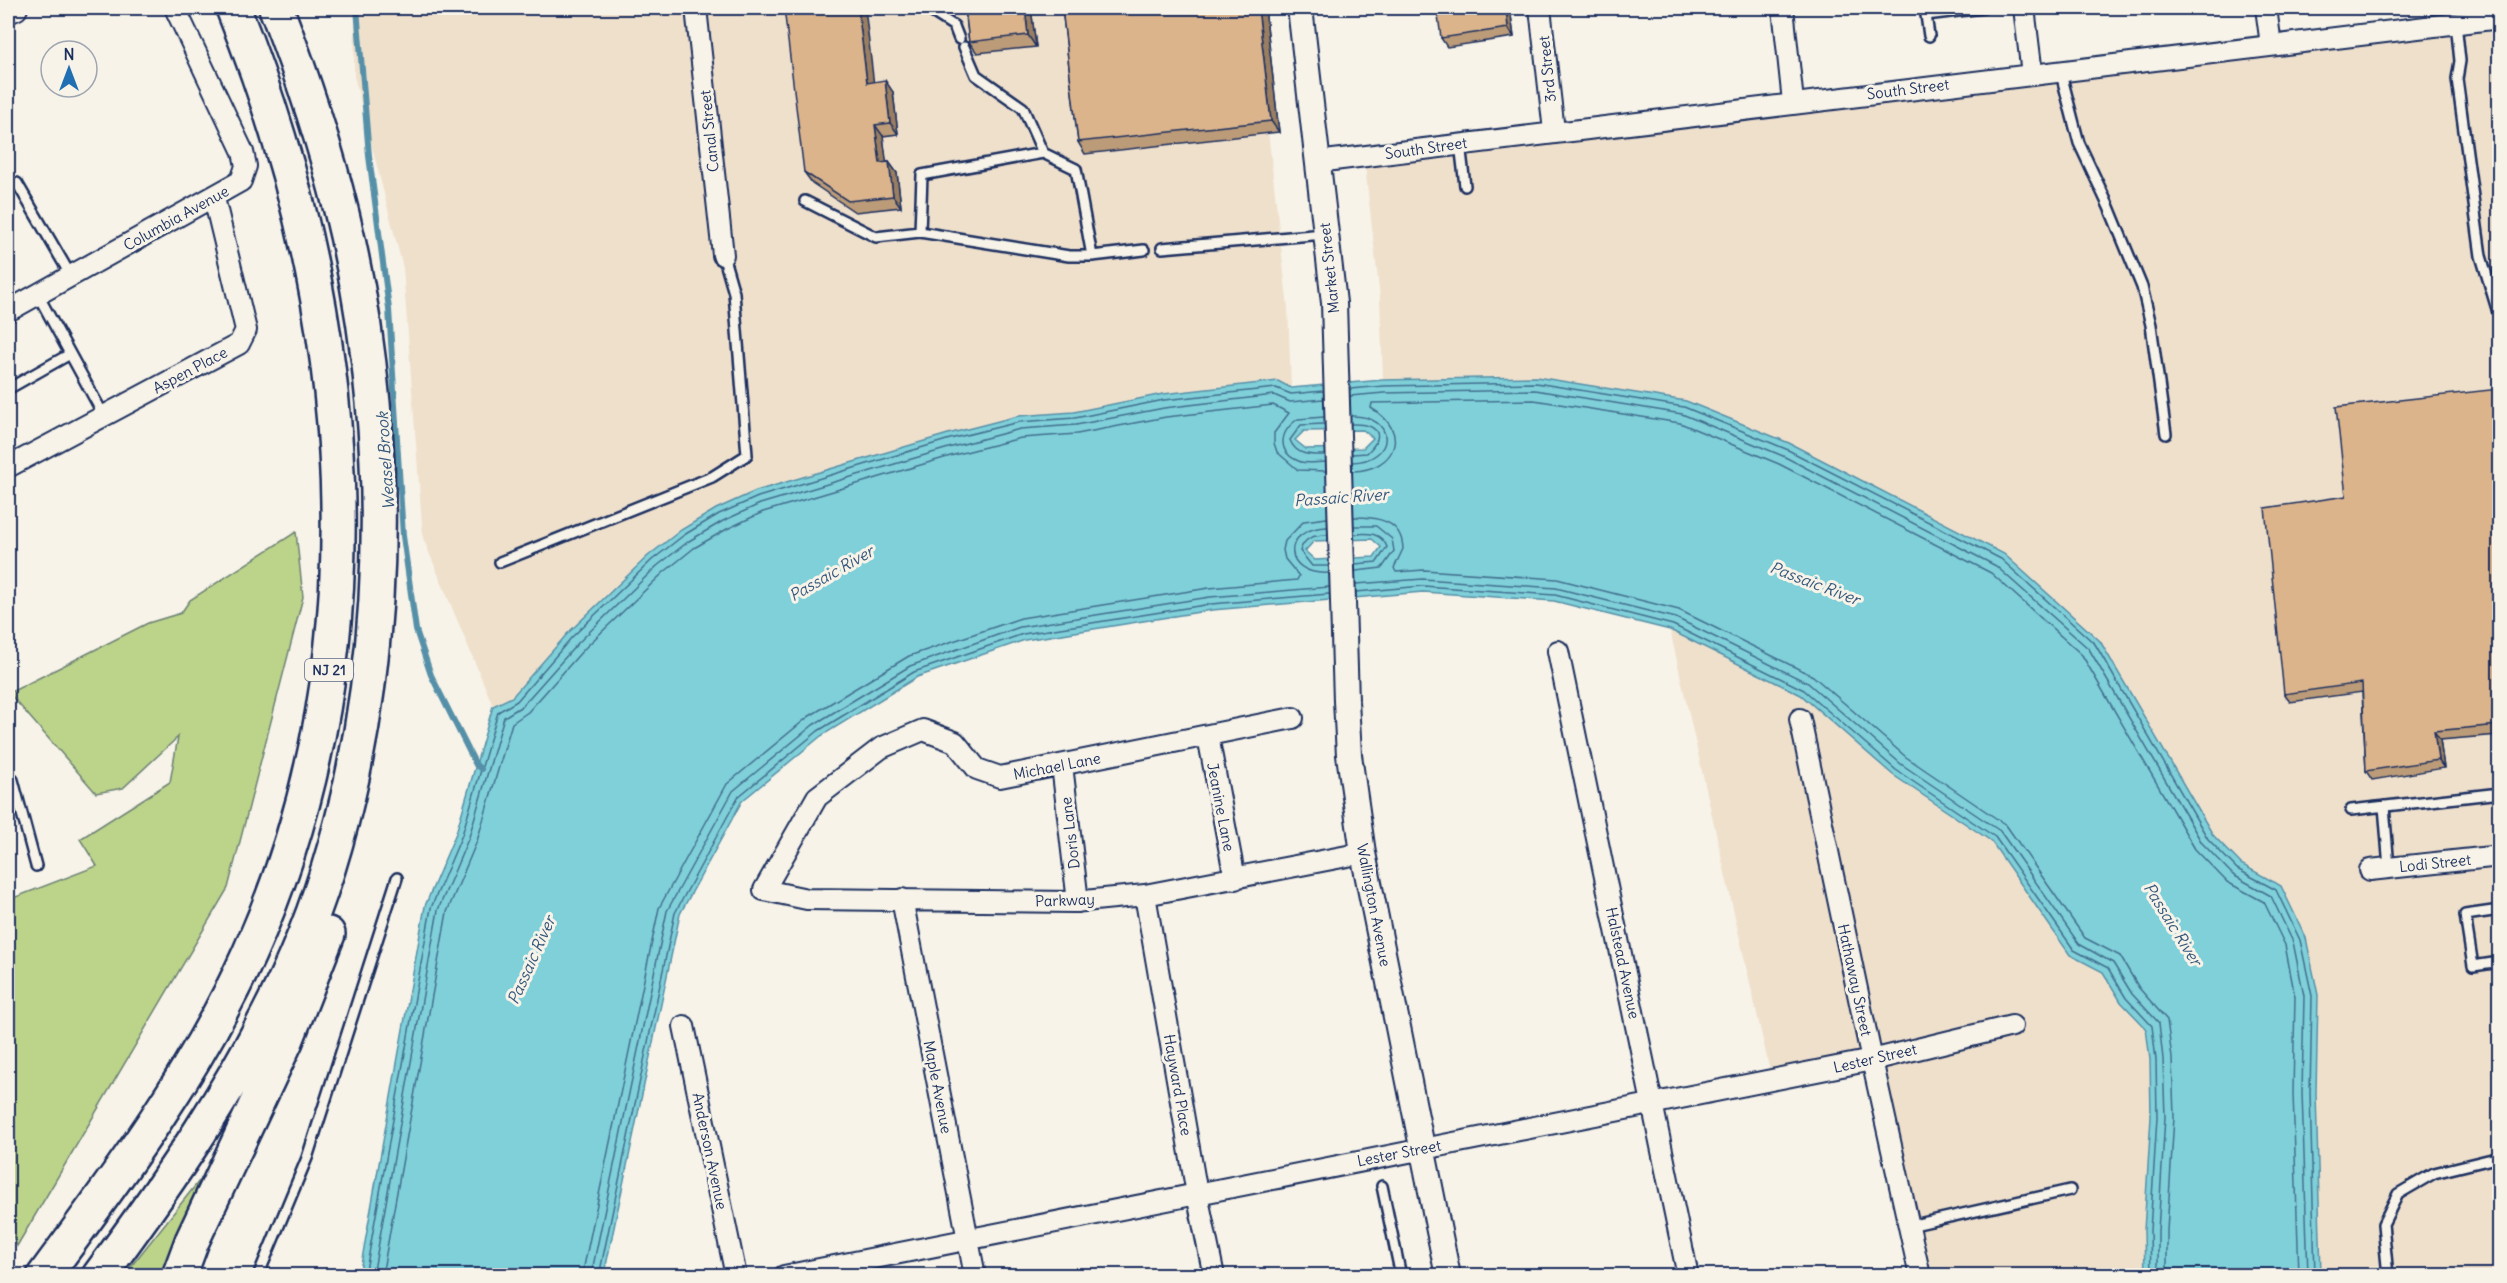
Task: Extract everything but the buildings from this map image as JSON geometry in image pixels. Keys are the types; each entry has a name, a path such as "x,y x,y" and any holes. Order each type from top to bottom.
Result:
{"highway":[{"name":"NJ 21","path":"44,1275 158,1115 223,1006 248,957 271,900 298,819 325,702 332,651 338,543 336,437 324,331 304,226 290,173 273,113 233,8"},
{"name":"NJ 21","path":"99,1275 155,1198 234,1076 287,975 308,925 342,819 365,708 376,599 378,543 375,436 370,379 354,272 328,161 310,101 276,8"},
{"path":"179,1275 192,1241 286,1041 347,880 361,827 370,771 377,680 376,599"}],"street":[{"path":"8,11 15,8"},
{"name":"Columbia Avenue","path":"8,311 241,181 246,166 243,152 175,8"},
{"name":"Canal Street","path":"696,8 723,255"},
{"name":"Market Street","path":"1300,8 1334,303 1341,530"},
{"name":"3rd Street","path":"1540,8 1554,131"},
{"path":"1783,8 1793,102"},
{"path":"2024,8 2032,74"},
{"path":"2266,8 2271,45"},
{"name":"South Street","path":"1317,162 1554,131 2499,18"},
{"name":"Aspen Place","path":"8,467 239,344 246,330 214,198"},
{"name":"Wallington Avenue","path":"1341,530 1350,755 1363,853 1422,1149 1441,1274"},
{"name":"Halstead Avenue","path":"1558,651 1689,1275"},
{"name":"Michael Lane","path":"764,890 817,796 881,748 923,730 955,742 977,769 1000,777 1293,718"},
{"name":"Hathaway Street","path":"1800,719 1920,1275"},
{"name":"Jeanine Lane","path":"1208,735 1234,879"},
{"name":"Doris Lane","path":"1062,765 1078,902"},
{"name":"Parkway","path":"764,890 807,899 1078,902 1145,895 1363,853"},
{"name":"Lodi Street","path":"2380,869 2499,856"},
{"name":"Hayward Place","path":"1145,895 1197,1194 1214,1275"},
{"name":"Maple Avenue","path":"902,899 975,1275"},
{"name":"Anderson Avenue","path":"684,1026 736,1275"},
{"name":"Lester Street","path":"784,1275 1872,1060 2013,1026"}],"lane":[{"path":"926,8 954,26 976,75 1023,108 1043,153"},
{"path":"1929,36 1926,15 1983,8"},
{"path":"2456,23 2460,61 2457,80 2481,256 2499,319"},
{"path":"2060,70 2079,142 2142,287 2151,325 2166,434"},
{"path":"1460,143 1465,186"},
{"path":"920,232 922,175 1043,153 1076,169 1092,256"},
{"path":"17,183 71,276"},
{"path":"805,201 876,237 920,232 1069,256 1092,256 1144,250"},
{"path":"1162,248 1326,234"},
{"path":"500,562 712,477 747,454 734,293 723,255"},
{"path":"38,295 104,416"},
{"path":"8,389 70,354"},
{"path":"8,775 13,780 36,866"},
{"path":"2351,810 2499,793"},
{"path":"2380,869 2384,806"},
{"path":"258,1275 307,1158 397,878"},
{"path":"2499,910 2465,915 2473,966 2499,962"},
{"path":"2388,1275 2383,1224 2398,1194 2433,1173 2499,1157"},
{"path":"1382,1186 1401,1275"},
{"path":"1909,1226 2070,1190"}],"shaded area":[{"path":"355,8 1254,8 1288,308 1291,388 1277,381 1163,394 1074,412 1018,416 948,434 756,491 716,509 681,530 648,556 568,633 512,697 493,706 423,538 403,268 354,76"},
{"path":"2499,17 2499,1275 2321,1275 2316,1093 2318,995 2281,886 2241,864 2213,835 2100,641 2004,554 1789,443 1686,401 1536,377 1383,380 1380,298 1364,157"},
{"path":"1670,630 1801,695 1893,775 1991,841 2070,955 2103,972 2121,1002 2146,1028 2150,1060 2151,1117 2144,1231 2145,1275 1929,1275 1882,1050 1771,1076"}],"green space":[{"path":"296,532 303,597 228,888 17,1246 8,1224 8,900 97,866 80,839 170,782 178,737 123,788 96,793 9,693 148,623 181,613 190,600"},
{"path":"199,1181 166,1275 124,1275"}],"water":[{"name":"Passaic River","path":"1536,377 1686,401 1789,443 2004,554 2100,641 2213,835 2241,864 2281,886 2306,938 2318,995 2316,1093 2321,1275 2145,1275 2144,1231 2151,1117 2150,1060 2146,1028 2121,1002 2103,972 2070,955 1991,841 1893,775 1801,695 1670,630 1554,601 1423,592 1212,610 1025,640 917,677 821,736 742,801 680,914 604,1275 359,1276 425,906 456,833 493,706 512,697 568,633 648,556 681,530 716,509 756,491 948,434 1018,416 1074,412 1163,394 1278,381 1291,388 1383,380","holes":["1363,430 1373,438 1363,448 1306,449 1295,440 1304,431","1372,539 1381,547 1374,557 1315,560 1305,551 1314,541"]}],"waterway":[{"name":"Weasel Brook","path":"357,8 369,156 389,309 403,536 416,630 431,675 476,765 481,769"}]}
